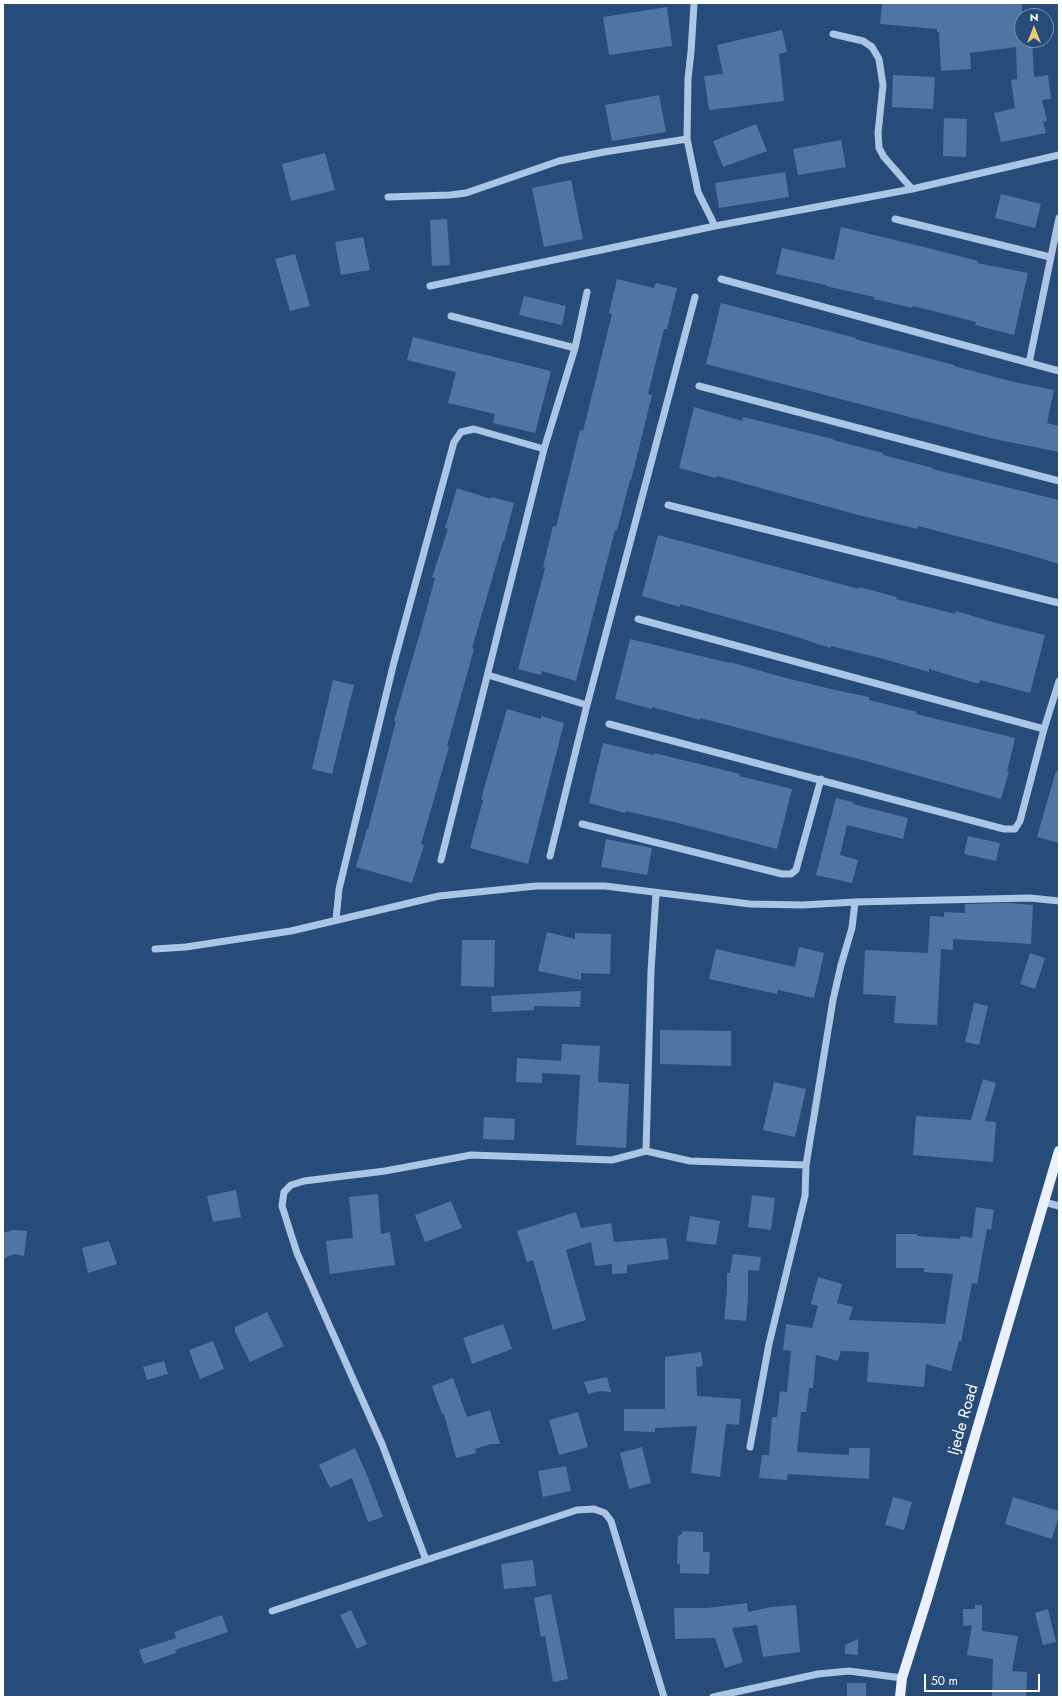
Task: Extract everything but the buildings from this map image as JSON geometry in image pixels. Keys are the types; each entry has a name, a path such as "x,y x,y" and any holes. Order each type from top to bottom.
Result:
{"main road":[{"name":"Ijede Road","path":"900,1697 902,1678 929,1592 1059,1151"}],"street":[{"path":"694,4 688,79 687,139 698,192 715,226"},
{"path":"833,34 863,41 872,47 879,58 883,85 878,133 879,148 884,157 912,189"},
{"path":"388,197 450,195 466,192 565,160 604,152 687,139"},
{"path":"430,286 715,226 912,189 1059,156"},
{"path":"1029,363 1059,218"},
{"path":"895,219 1050,257"},
{"path":"721,279 1059,371"},
{"path":"441,860 544,450 575,348 587,292"},
{"path":"550,856 587,705 695,297"},
{"path":"451,316 575,348"},
{"path":"699,386 1059,481"},
{"path":"336,920 339,889 392,670 454,442 461,432 474,428 544,450"},
{"path":"668,506 1059,603"},
{"path":"638,619 1044,729"},
{"path":"488,675 587,705"},
{"path":"609,724 1004,829 1015,829 1020,821 1044,729 1059,681"},
{"path":"582,824 782,874 791,874 796,870 820,779"},
{"path":"155,949 186,947 291,931 438,896 536,886 605,886 656,894 750,904 803,905 855,902 1030,898 1059,901"},
{"path":"646,1151 651,971 656,894"},
{"path":"750,1447 769,1344 805,1196 806,1165 833,1000 852,928 855,902"},
{"path":"426,1560 382,1444 297,1253 282,1206 284,1192 291,1185 304,1181 385,1171 472,1155 612,1160 646,1151 690,1161 806,1165"},
{"path":"1044,1202 1059,1206"},
{"path":"272,1611 577,1510 594,1509 606,1513 611,1521 664,1697"},
{"path":"713,1697 818,1674 849,1671 902,1678"}]}
